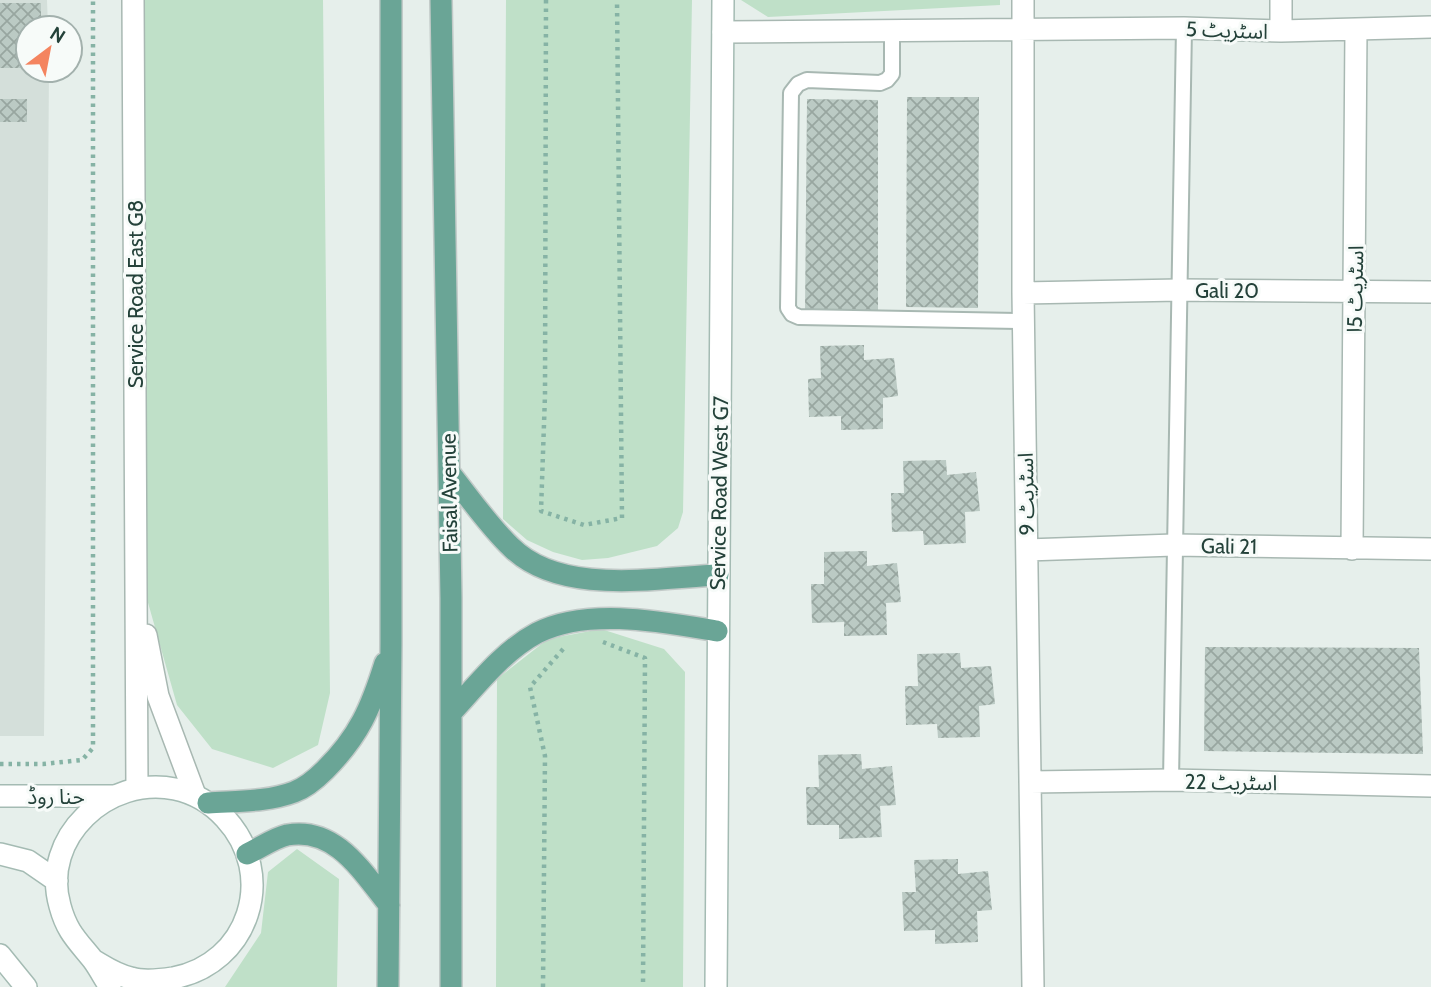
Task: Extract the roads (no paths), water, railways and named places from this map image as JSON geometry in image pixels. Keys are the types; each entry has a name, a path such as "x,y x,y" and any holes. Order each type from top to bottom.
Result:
{"main road":[{"path":"388,987 391,0"},
{"name":"Faisal Avenue","path":"441,0 449,472 451,987"},
{"path":"449,472 511,548 543,568 591,581 718,575"},
{"path":"451,713 502,659 537,633 573,620 637,620 717,631"},
{"path":"201,799 267,798 296,792 319,776 346,748 363,721 391,644"},
{"path":"247,853 285,835 310,833 327,840 347,854 390,905"}],"street":[{"name":"Service Road East G8","path":"133,0 137,788"},
{"name":"Service Road West G7","path":"716,987 723,0"},
{"name":"اسٹریٹ 9","path":"1023,0 1023,293 1033,987"},
{"path":"1281,0 1281,31"},
{"name":"اسٹریٹ 5","path":"723,32 1184,28 1281,31 1431,27"},
{"name":"اسٹریٹ 5ا","path":"1352,549 1356,29"},
{"name":"Gali 20","path":"1023,293 1179,290 1431,292"},
{"name":"Gali 21","path":"1027,550 1174,545 1431,549"},
{"name":"Service Road East G8","path":"137,589 158,696 201,799"},
{"name":"اسٹریٹ 22","path":"1030,782 1171,780 1431,786"},
{"path":"93,960 111,971 133,979 187,981 222,955 243,925 252,890 247,853 232,825 201,799 176,789 157,786 137,788 113,796 84,816 64,846 57,881 59,903 66,924 77,943 93,960 110,987"},
{"name":"حنا روڈ","path":"0,796 113,796"},
{"path":"0,854 28,861 57,881"},
{"path":"0,955 26,987"}],"lane":[{"path":"1171,780 1184,28"},
{"path":"892,31 892,74 887,80 880,83 807,80 798,84 791,93 788,308 792,314 799,317 1024,321"}]}
